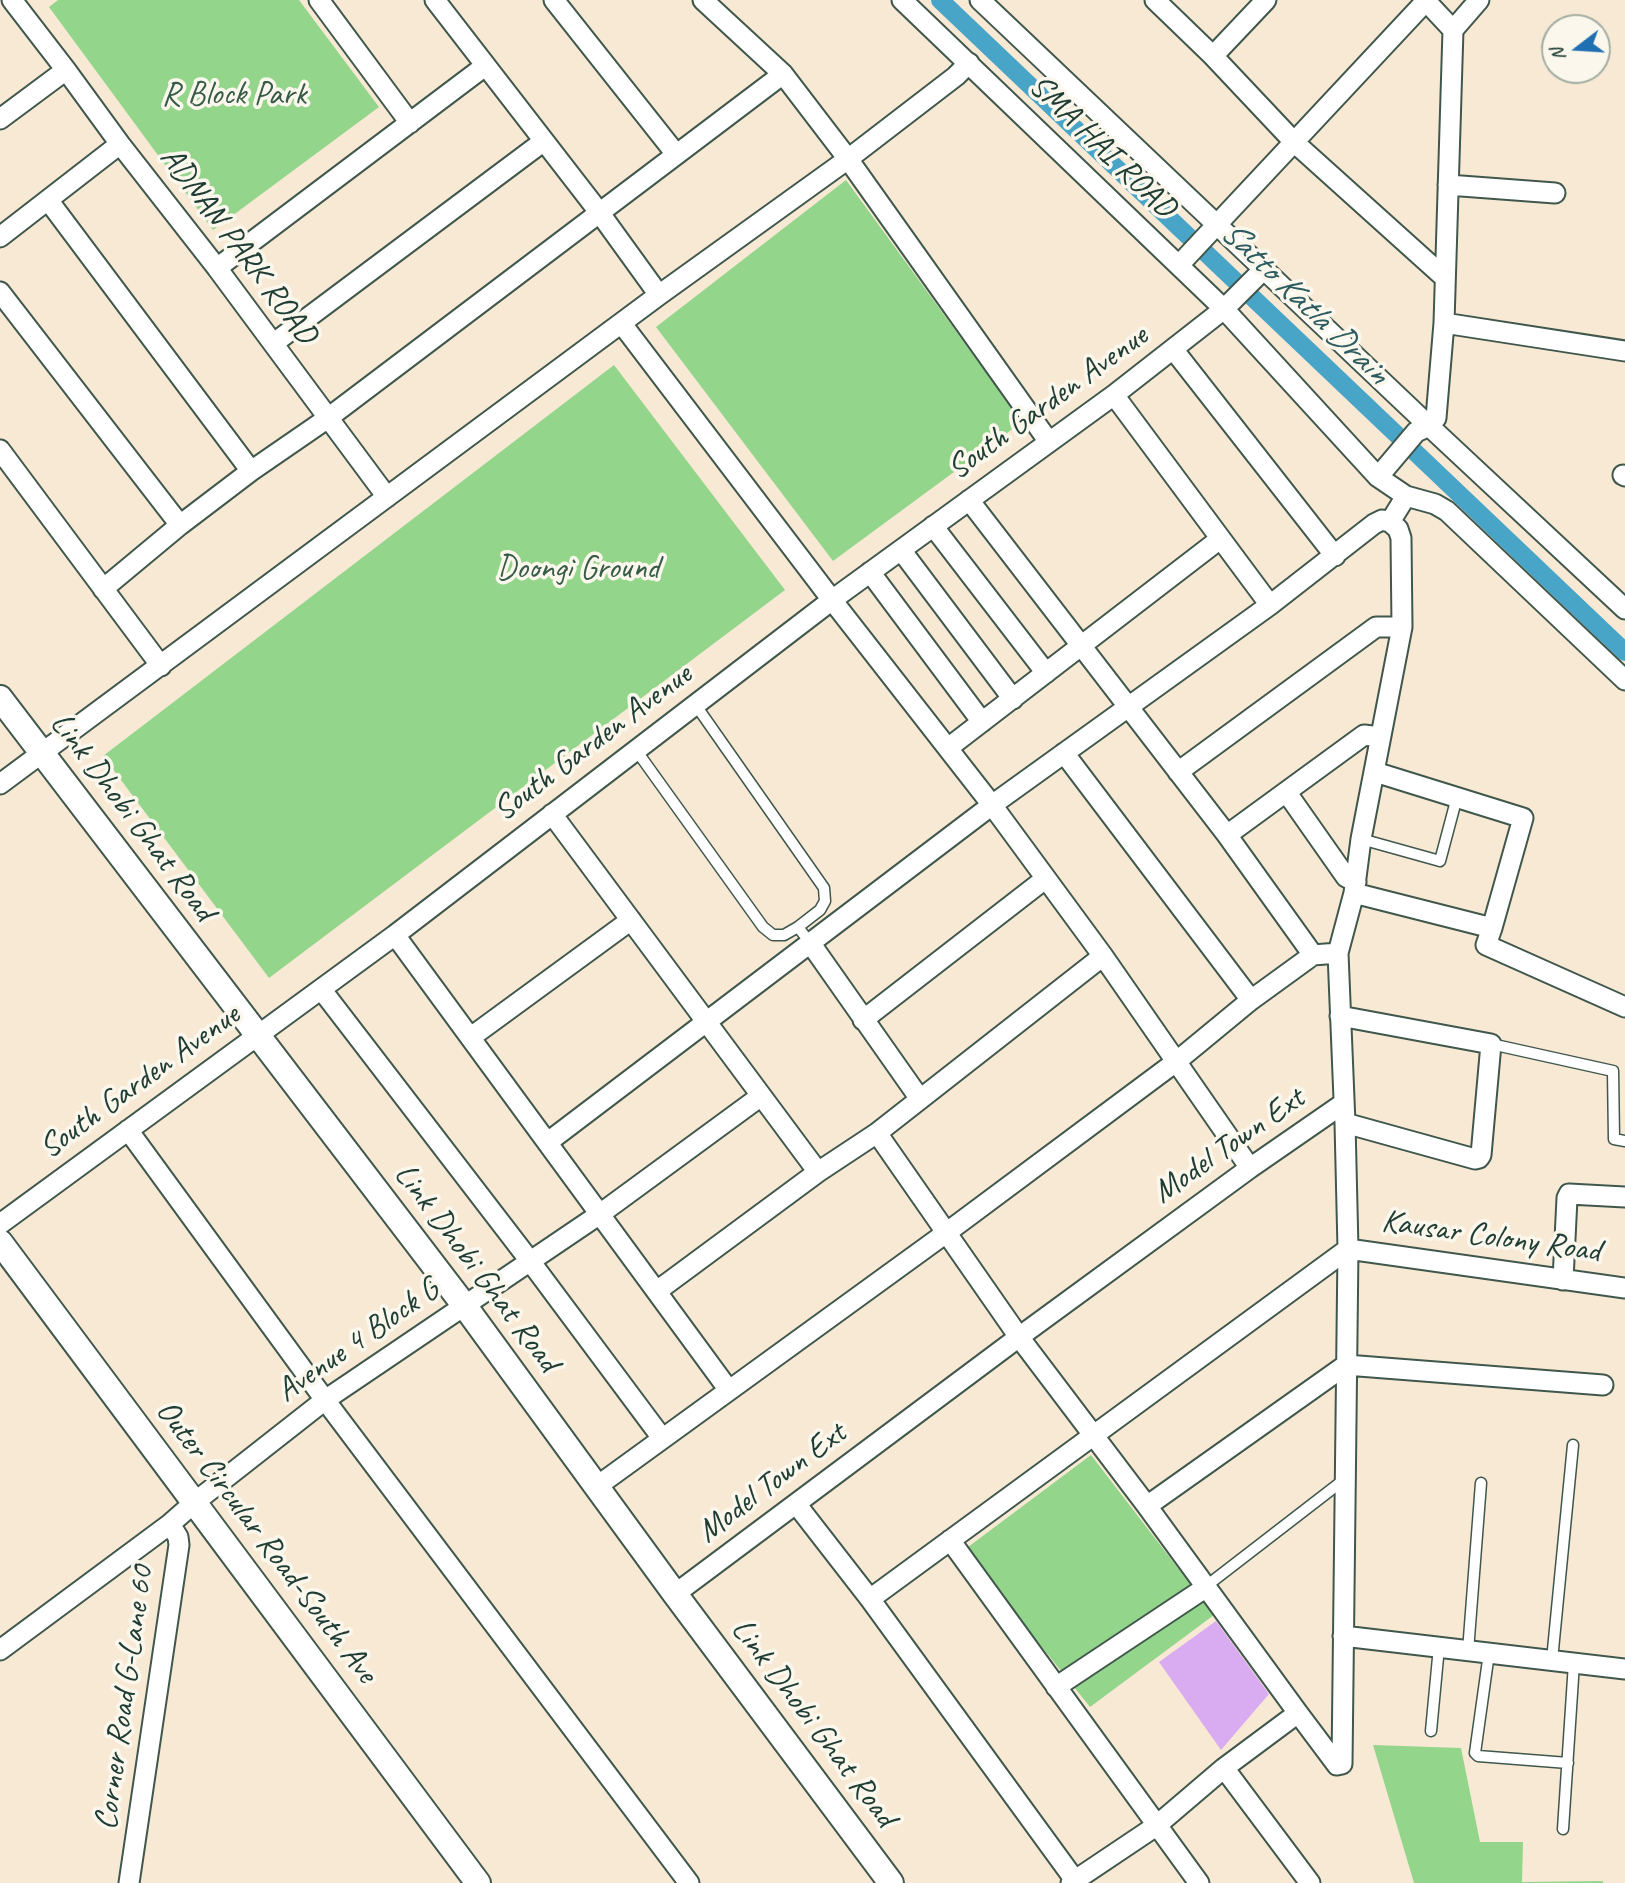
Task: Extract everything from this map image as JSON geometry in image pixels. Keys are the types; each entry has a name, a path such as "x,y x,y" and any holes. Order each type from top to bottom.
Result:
{"street":[{"name":"ADNAN PARK ROAD","path":"12,0 274,343 387,497"},
{"path":"319,0 410,123"},
{"path":"435,0 599,212 659,295"},
{"path":"554,0 676,154"},
{"path":"703,0 783,74 848,159 1049,442"},
{"name":"SMA HAI ROAD","path":"902,0 1229,304 1378,477 1406,496 1435,504 1447,511 1625,680"},
{"path":"980,0 1422,429 1625,609"},
{"path":"1155,0 1213,56 1295,143 1445,278"},
{"path":"1213,56 1266,0"},
{"path":"1378,477 1422,429 1436,418 1444,323 1453,30 1479,0"},
{"path":"1183,261 1426,1 1453,30"},
{"path":"0,784 659,295 848,159 956,76 969,63"},
{"path":"217,268 485,66"},
{"path":"0,119 66,70"},
{"path":"103,589 251,471 328,418 783,74"},
{"path":"274,343 544,141"},
{"path":"0,237 120,144"},
{"path":"1448,185 1555,193"},
{"path":"48,200 251,471"},
{"name":"South Garden Avenue","path":"0,1224 395,935 832,600 1114,395 1229,304 1261,272"},
{"path":"0,292 180,525"},
{"path":"1444,323 1625,351"},
{"path":"622,324 992,805 1104,956 1250,1168"},
{"path":"1173,349 1335,556"},
{"path":"1114,395 1270,606"},
{"path":"0,450 161,666"},
{"path":"548,1142 992,805 1270,606 1374,524 1382,520 1390,522 1406,496"},
{"path":"969,500 1227,835 1313,955"},
{"name":"Model Town Ext","path":"675,1594 1250,1168 1345,1113 1338,953 1355,888 1361,839 1402,627 1401,538 1398,529 1390,522"},
{"path":"933,526 1046,673"},
{"path":"948,748 1220,539"},
{"path":"901,550 1013,699"},
{"path":"870,572 982,722"},
{"path":"1178,772 1376,627 1402,627"},
{"name":"Link Dhobi Ghat Road","path":"0,698 464,1305 891,1883"},
{"path":"1227,835 1364,735 1380,737"},
{"path":"1064,753 1251,1000"},
{"path":"1375,772 1523,818 1486,945 1625,1007"},
{"path":"1287,793 1355,888 1492,928"},
{"path":"552,814 818,1172"},
{"path":"863,1020 1045,879"},
{"path":"471,1037 631,920"},
{"path":"395,935 728,1389"},
{"path":"811,944 920,1098"},
{"path":"596,1487 946,1233 1177,1061 1251,1000 1313,955 1338,953"},
{"path":"657,1291 818,1172 877,1133 1104,956"},
{"path":"321,989 662,1438"},
{"path":"877,1133 1019,1337 1337,1765 1342,1765 1348,1249 1345,1113 1475,1159 1479,1158 1490,1044 1340,1016"},
{"name":"Avenue 4 Block G","path":"0,1650 170,1524 325,1400 600,1214 761,1097"},
{"path":"128,1130 325,1400 689,1883"},
{"path":"1563,1280 1569,1194 1625,1197"},
{"name":"Outer Circular Road-South Ave","path":"0,1242 478,1883"},
{"path":"870,1599 1348,1249"},
{"name":"Kausar Colony Road","path":"1348,1249 1625,1288"},
{"path":"1147,1506 1346,1365 1603,1385"},
{"path":"797,1505 870,1599 1075,1882 1156,1826 1224,1768 1298,1713"},
{"name":"Corner Road G-Lane 60","path":"129,1883 179,1545 178,1537 170,1524"},
{"path":"950,1540 1199,1883"},
{"path":"1056,1687 1205,1587"},
{"path":"1343,1636 1625,1669"},
{"path":"1224,1768 1310,1883"}],"lane":[{"path":"636,750 763,927 773,935 785,934 820,910 825,901 824,888 695,704"},
{"path":"1361,839 1440,861 1457,797"},
{"path":"798,927 811,944"},
{"path":"1490,1044 1613,1071 1614,1139 1625,1141"},
{"path":"1552,1660 1573,1445"},
{"path":"1205,1587 1345,1479"},
{"path":"1468,1651 1480,1483"},
{"path":"1431,1731 1439,1647"},
{"path":"1489,1653 1475,1754 1567,1763"},
{"path":"1563,1829 1574,1663"}],"green space":[{"name":"R Block Park","path":"58,0 299,0 379,107 213,230 49,7"},
{"path":"846,180 1022,422 833,561 656,327"},
{"name":"Doongi Ground","path":"614,365 785,590 269,978 103,756"},
{"path":"1091,1455 1214,1615 1090,1707 964,1550"},
{"path":"1373,1745 1461,1748 1480,1842 1523,1842 1522,1882 1603,1883 1414,1883"}],"building":[{"path":"1216,1621 1269,1694 1221,1750 1159,1662"}],"waterway":[{"name":"Satto Katla Drain","path":"940,0 1625,652"}]}
